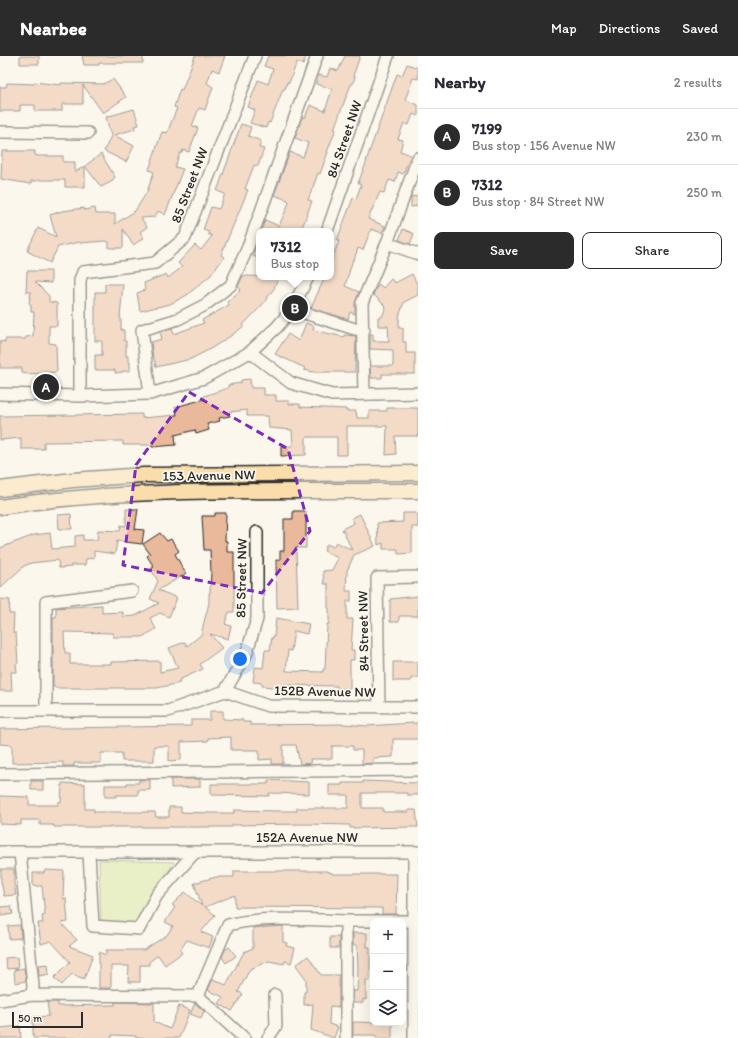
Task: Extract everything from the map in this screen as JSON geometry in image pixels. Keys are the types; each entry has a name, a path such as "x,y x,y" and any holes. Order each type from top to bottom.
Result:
{"main road":[{"name":"153 Avenue NW","path":"0,489 73,480 137,476 418,473"},
{"name":"153 Avenue NW","path":"0,507 73,498 155,493 418,491"}],"street":[{"name":"85 Street NW","path":"80,396 80,280 83,272 155,263 185,238 255,56"},
{"path":"150,394 142,330 178,319 205,305 231,285 248,247 317,56"},
{"name":"84 Street NW","path":"328,228 388,56"},
{"path":"0,132 88,133"},
{"path":"364,394 364,330 362,303 387,243 418,158"},
{"path":"387,243 418,254"},
{"path":"0,394 80,396 150,394 204,378 250,352 277,327 292,309 306,280"},
{"path":"292,309 355,329 364,330"},
{"path":"250,352 292,383 332,395 418,393"},
{"name":"85 Street NW","path":"225,691 246,655 257,619 257,532"},
{"name":"84 Street NW","path":"379,707 377,578 418,578"},
{"path":"46,710 46,602 132,591"},
{"path":"0,711 168,711 225,691"},
{"name":"152B Avenue NW","path":"225,691 268,706 418,707"},
{"path":"0,774 418,770"},
{"name":"152A Avenue NW","path":"0,852 416,852"},
{"path":"20,852 33,986 32,995"},
{"path":"89,853 93,926 139,929 157,895 196,852"},
{"path":"414,1038 414,921 416,852"},
{"path":"198,996 228,925 238,922 284,920 414,921"},
{"path":"346,921 346,1038"},
{"path":"0,1000 32,995 198,996 244,1038"},
{"path":"268,1038 276,1026 275,995"}],"highlighted area":[{"path":"189,392 288,449 310,531 262,593 123,565 136,465"}],"green space":[{"path":"99,860 174,862 137,924 101,921"}],"building":[{"path":"20,56 39,56 39,64 20,64"},
{"path":"82,56 143,56 143,63 99,63 99,65 84,65"},
{"path":"195,56 225,56 219,72 212,69 207,83 213,87 205,110 199,108 192,126 198,128 189,152 183,150 182,153 180,153 175,167 183,169 165,215 158,211 155,217 141,218 147,227 140,232 144,238 133,245 123,229 123,248 109,248 109,242 105,241 79,242 58,247 50,263 27,251 38,228 56,237 50,215 62,211 95,208 96,214 115,214 115,224 135,211 147,192 154,172 149,170 159,140 162,132 167,133 177,108 174,107 180,89 182,90"},
{"path":"268,56 306,56 303,65 297,62 289,83 287,82 285,89 283,89 270,123 268,122 266,128 250,123 255,110 248,107 258,80 268,84 273,69 264,66"},
{"path":"345,56 360,56 353,76 355,76 353,84 351,84 334,129 336,129 320,174 318,173 308,200 312,201 303,225 302,228 262,228 265,220 279,226 289,203 288,200 274,195 290,152 303,157 308,143 295,138 302,117 305,118 310,105 325,111 332,89 316,84 318,75 327,77 330,68 338,71"},
{"path":"407,64 418,68 418,79 413,78 405,100 418,105 418,116 413,114 409,125 404,123 398,139 403,140 400,151 411,155 403,174 398,172 395,182 389,180 384,193 380,192 368,219 385,226 382,233 371,229 363,250 358,248 354,260 353,259 345,286 359,292 355,303 355,314 350,312 348,319 311,308 324,280 334,280 334,254 339,241 337,240 353,198 356,199 361,185 358,183 397,74 402,76"},
{"path":"113,79 126,97 103,113 83,85 83,104 62,104 62,111 35,111 35,105 20,105 20,111 0,111 0,87 6,87 7,83 34,84 34,82 61,85 61,83 103,84"},
{"path":"134,109 139,125 134,126 135,129 114,135 134,146 126,162 104,151 111,136 106,117"},
{"path":"241,124 251,127 248,136 261,141 259,148 264,149 258,166 254,165 245,189 248,190 221,255 224,257 211,275 187,295 170,304 140,311 137,293 145,290 144,283 166,274 168,278 182,267 178,263 195,245 201,250 212,236 208,234 209,232 203,230 211,207 219,209 225,194 217,191"},
{"path":"2,151 35,151 35,155 38,156 63,156 63,162 75,162 75,172 85,166 85,187 65,187 65,180 37,180 31,181 31,184 1,179"},
{"path":"101,154 115,177 111,182 101,187 85,166"},
{"path":"418,196 418,206 411,207 411,197"},
{"path":"403,229 414,234 410,244 399,240"},
{"path":"256,245 256,257 252,255"},
{"path":"27,271 51,271 51,283 35,282 49,296 49,302 57,303 57,326 49,326 49,343 56,344 57,372 27,374 22,373 22,368 0,368 0,341 5,342 5,339 25,339 26,337 33,336 34,312 31,312 31,305 29,303 31,292 26,292"},
{"path":"412,274 418,286 418,295 404,302 399,317 399,328 403,328 403,342 406,342 406,353 415,353 415,374 382,374 382,378 371,378 370,366 393,366 393,350 370,349 370,334 373,334 373,341 389,341 388,326 378,326 378,317 382,317 386,307 373,294 379,284 383,288 391,279 395,283"},
{"path":"243,276 256,276 256,280 278,280 263,304 243,325 244,326 232,335 191,359 156,367 151,342 162,339 160,332 172,328 174,334 204,323 202,320 229,305 227,302 241,290 238,286"},
{"path":"105,284 123,284 120,318 121,330 124,330 126,356 128,356 128,362 130,362 130,371 115,373 115,370 95,370 95,355 102,355 102,341 95,341 95,292 105,292"},
{"path":"306,323 314,326 313,330 344,337 344,335 356,336 355,372 314,372 304,370 305,368 275,354 288,334 299,341"},
{"path":"250,379 251,388 264,388 264,395 276,395 276,401 289,401 289,404 300,404 300,407 346,409 346,411 356,411 357,418 369,418 369,411 387,411 387,408 418,408 418,436 395,436 396,454 386,455 387,426 347,426 347,455 337,455 337,437 306,437 306,455 281,456 281,446 293,446 292,430 269,428 268,416 247,416 247,410 229,412 230,416 219,418 220,421 207,424 209,430 196,434 195,430 175,435 176,445 152,447 152,445 123,445 123,441 44,442 44,449 21,449 21,438 0,440 0,416 142,414 142,418 177,415 175,407 205,399 204,396 228,388 228,385 241,383 241,380"},
{"path":"126,509 138,509 135,529 144,530 142,544 117,541 115,554 94,551 94,558 86,559 85,565 71,565 71,567 59,568 58,560 31,563 24,566 0,588 0,548 34,535 50,533 52,549 75,547 75,536 83,535 83,540 97,540 98,530 120,531 121,525 126,526"},
{"path":"293,511 306,511 306,548 296,548 298,607 277,608 276,560 280,560 280,551 284,551 284,519 293,519"},
{"path":"215,513 226,513 225,541 227,541 227,552 234,552 234,612 229,612 225,624 231,626 228,639 210,634 222,648 200,664 203,669 179,680 180,683 157,688 55,688 53,686 53,617 56,617 56,608 102,605 102,613 123,612 123,617 135,616 159,603 150,599 158,581 151,569 154,567 147,556 150,554 143,544 160,533 167,541 171,539 179,551 175,554 186,574 158,590 177,598 169,617 160,613 150,618 156,629 142,637 113,637 112,633 64,632 65,653 70,653 70,664 111,664 111,662 160,661 160,672 178,668 169,648 185,642 187,646 201,635 209,603 211,572 210,550 204,550 202,516 215,516"},
{"path":"403,513 416,513 416,515 418,515 418,527 412,527 412,553 398,554 398,549 383,549 383,543 378,545 377,523 403,522"},
{"path":"71,514 72,529 59,529 58,515"},
{"path":"360,514 375,546 354,555 347,571 346,591 351,591 351,601 347,601 347,619 353,619 351,650 354,650 354,660 350,660 350,689 337,689 337,686 282,685 282,688 262,686 262,683 253,682 255,667 263,668 265,650 270,650 272,637 274,637 276,618 309,624 307,634 294,631 291,651 288,650 286,671 323,672 323,669 325,669 329,608 328,584 324,584 323,571 332,570 338,558 324,551 327,544 333,547 336,542 352,550 342,529 354,523 352,518"},
{"path":"418,596 418,616 399,616 399,622 390,622 390,599"},
{"path":"0,599 10,600 9,614 14,614 13,633 16,633 18,663 16,664 17,672 11,672 12,691 0,691"},
{"path":"393,662 418,662 418,678 411,678 411,681 393,681"},
{"path":"210,711 223,711 223,719 243,720 243,722 250,722 250,725 345,724 367,726 418,723 418,739 393,739 393,757 373,758 373,763 362,764 362,750 353,750 353,746 332,746 332,759 310,759 311,763 300,764 296,745 283,745 283,764 272,764 272,759 259,760 259,750 231,750 231,737 208,738 208,741 181,742 181,760 169,761 169,746 154,746 154,761 122,761 122,753 101,753 101,763 74,763 74,766 63,766 63,762 12,763 12,745 0,744 0,729 191,726 191,720 210,720"},
{"path":"171,779 200,779 200,787 171,788"},
{"path":"139,780 150,780 150,790 138,790 138,795 116,795 116,797 105,797 105,785 127,785 127,783 139,783"},
{"path":"268,780 309,782 309,794 269,793 269,796 211,795 211,784 268,784"},
{"path":"31,781 43,781 43,790 31,790"},
{"path":"363,781 418,783 418,795 407,795 407,793 362,793 362,808 383,808 383,812 408,812 408,810 416,810 418,827 350,828 350,825 306,824 232,825 232,827 54,827 54,825 40,825 40,820 21,820 21,825 0,824 0,796 29,797 29,805 58,805 58,802 61,802 62,783 85,784 85,809 94,809 94,812 155,812 156,817 169,817 169,807 181,807 181,812 210,813 234,813 234,810 297,811 297,808 348,808 348,795 329,795 329,785 342,785 342,783 363,783"},
{"path":"1,869 14,869 16,895 4,896 1,882"},
{"path":"45,870 64,871 63,899 66,898 68,922 61,923 77,940 69,946 93,955 84,979 72,974 62,985 54,978 70,962 51,941 41,944 38,923 43,923 42,916 45,915 42,886 33,886 33,873 44,873"},
{"path":"234,871 326,871 332,874 397,874 396,914 382,914 382,908 235,907 235,895 205,907 215,915 201,932 213,937 209,948 187,940 180,950 182,953 165,965 158,955 149,962 149,965 140,965 140,982 128,982 129,966 111,966 111,988 99,988 99,952 106,955 106,950 144,950 167,935 173,926 165,922 175,907 172,905 185,892 202,906 194,883 216,877 234,877"},
{"path":"11,906 13,914 1,916 0,907"},
{"path":"20,925 21,938 9,939 8,926"},
{"path":"283,926 283,942 287,943 286,946 295,948 291,963 285,961 284,964 269,961 250,969 238,992 243,994 232,1011 219,1004 223,997 208,990 213,979 226,985 244,952 253,948 253,928"},
{"path":"353,933 367,933 367,947 370,947 370,980 366,980 366,1000 363,999 363,1003 353,1003 353,991 357,991 358,969 357,945 353,945"},
{"path":"330,937 339,937 339,948 330,948"},
{"path":"229,947 236,956 226,963 222,957 225,950"},
{"path":"308,956 321,975 339,975 339,1007 330,1006 329,1024 338,1027 334,1038 311,1030 313,1004 304,1005 306,979 296,965"},
{"path":"17,957 18,968 7,969 5,958"},
{"path":"48,964 49,974 39,976 38,965"},
{"path":"24,968 26,981 15,983 14,970"},
{"path":"47,1002 58,1002 58,1006 115,1005 115,1002 154,1003 154,1022 170,1029 179,1006 190,1010 179,1038 136,1038 136,1036 112,1035 112,1038 33,1038 33,1017 49,1016"},
{"path":"195,1003 204,1011 201,1018 190,1014"},
{"path":"353,1022 370,1022 370,1026 392,1026 392,1038 376,1038 376,1035 353,1035"},
{"path":"20,1026 21,1038 0,1038 0,1028"}],"place":[{"name":"7312","path":"295,308"},
{"name":"7199","path":"46,387"}]}
